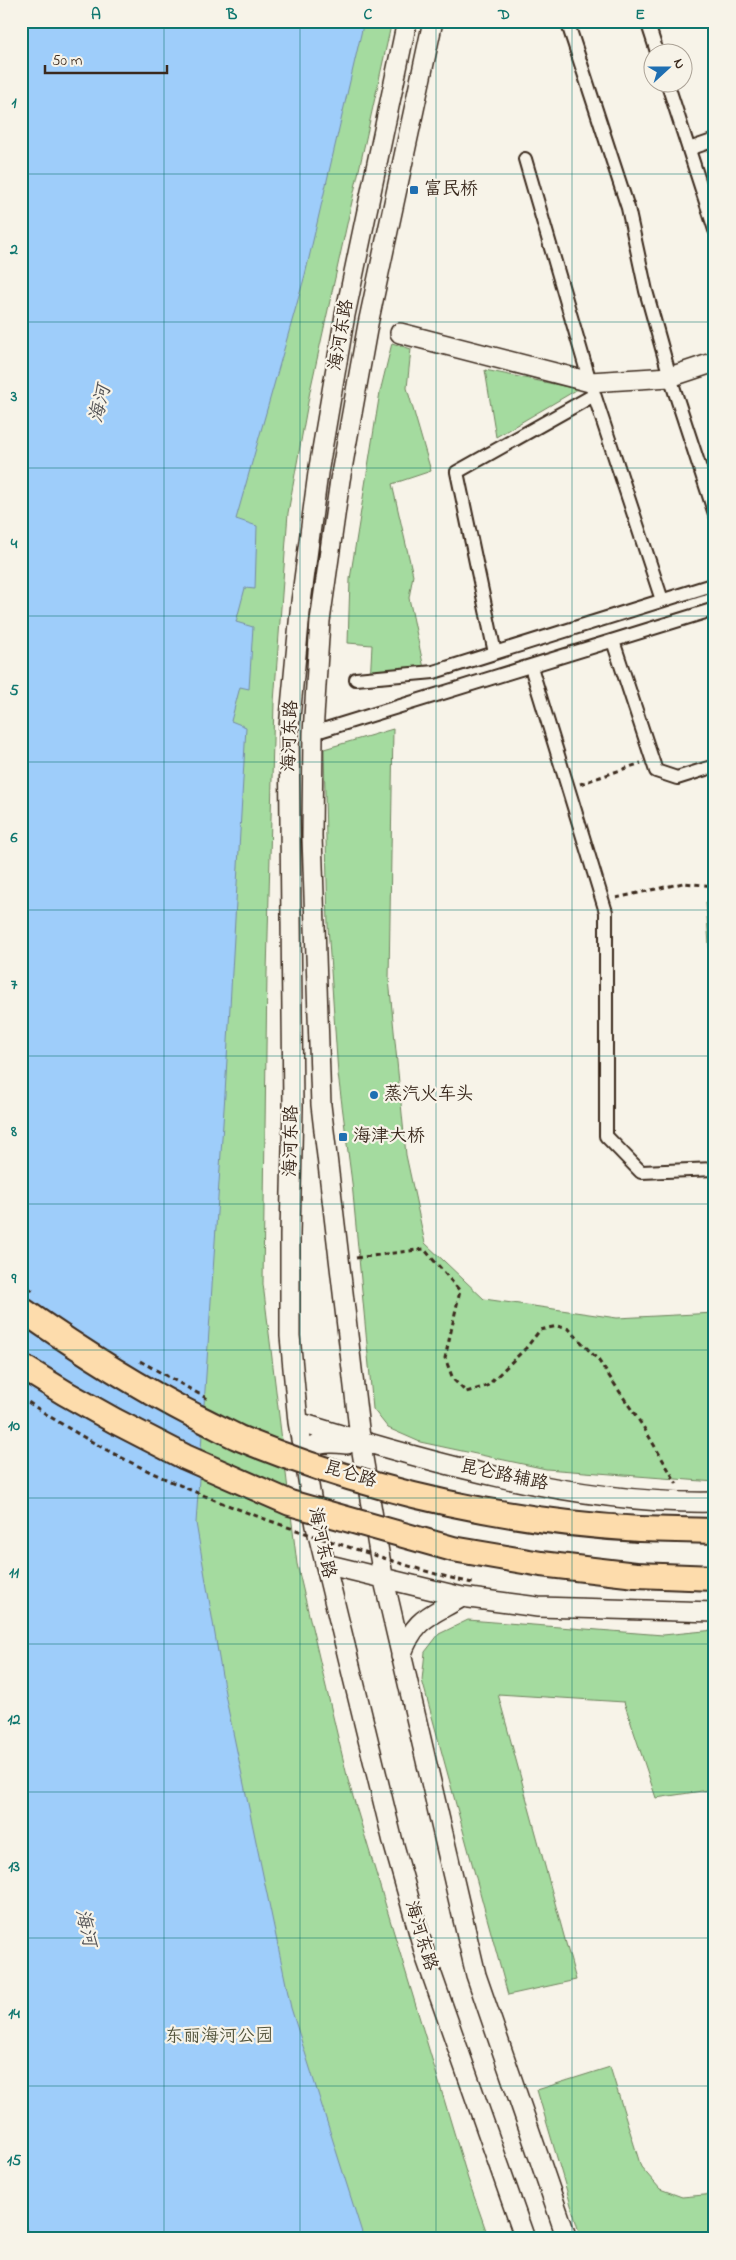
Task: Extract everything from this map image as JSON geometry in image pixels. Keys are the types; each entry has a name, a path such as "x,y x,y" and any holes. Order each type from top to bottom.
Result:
{"highway":[{"name":"昆仑路","path":"21,1309 144,1390 238,1437 348,1476 477,1510 580,1526 715,1531"},
{"path":"21,1366 64,1393 185,1457 290,1503 452,1549 532,1563 636,1575 715,1578"}],"main road":[{"name":"海河东路","path":"407,21 345,315 318,473 301,602 289,728 293,1086 290,1336 298,1422 316,1526 393,1842 426,1958 525,2239"},
{"name":"海河东路","path":"433,21 378,277 340,480 320,621 313,733 312,836 321,1106 361,1443 390,1580 401,1656 476,1976 567,2239"},
{"path":"400,333 592,388 670,377 715,362"},
{"path":"355,1393 368,1428 379,1442 390,1449"},
{"path":"298,1422 361,1443"},
{"path":"305,1463 310,1449 320,1443 361,1443"},
{"name":"昆仑路辅路","path":"361,1443 552,1486 617,1497 715,1502"},
{"path":"316,1526 324,1542 336,1556 390,1580"},
{"path":"325,1564 462,1597 538,1607 715,1612"},
{"path":"401,1656 407,1639 418,1622 462,1597"}],"street":[{"path":"567,21 628,208 646,291 670,377 715,514"},
{"path":"647,21 654,42"},
{"path":"670,92 715,230"},
{"path":"689,149 715,140"},
{"path":"525,159 592,388 662,600"},
{"path":"495,653 457,472 592,388"},
{"path":"356,679 434,672 715,584"},
{"path":"313,733 715,609"},
{"path":"613,641 656,771 677,778 715,766"},
{"path":"531,667 606,912 606,1136 641,1172 715,1169"}],"path":[{"path":"568,788 651,760"},
{"path":"603,900 684,883 715,886"},
{"path":"339,1260 424,1249 460,1292 446,1358 453,1379 466,1392 487,1386 526,1348 540,1330 557,1326 569,1329 599,1361 644,1428 687,1502"},
{"path":"21,1283 44,1299"},
{"path":"139,1360 216,1403"}],"green space":[{"name":"东丽海河公园","path":"21,21 392,21 310,391 288,513 274,702 267,973 263,1284 297,1564 348,1780 468,2179 489,2239 21,2239"},
{"path":"392,343 411,349 407,388 431,471 392,484 413,575 409,598 425,673 382,684 370,682 372,645 348,643 350,579 380,392"},
{"path":"485,370 578,389 496,437"},
{"path":"393,729 389,979 406,1155 425,1243 484,1299 617,1318 715,1313 715,1482 546,1469 420,1442 388,1428 373,1409 352,1183 338,1074 328,926 324,749"},
{"path":"706,902 715,902 715,1029"},
{"path":"468,1620 663,1635 715,1630 715,1789 656,1798 624,1702 498,1694 576,1980 508,1995 422,1680 425,1652 439,1634"},
{"path":"610,2067 641,2167 660,2189 682,2197 715,2194 715,2239 581,2239 537,2090"}],"water":[{"name":"海河","path":"21,21 364,21 305,275 236,519 257,526 255,589 245,588 236,622 253,627 249,689 240,687 231,721 246,727 225,1094 196,1523 226,1699 291,2008 364,2239 29,2239 21,2193"}],"place":[{"name":"富民桥","path":"414,190"},
{"name":"蒸汽火车头","path":"374,1095"},
{"name":"海津大桥","path":"343,1137"}]}
